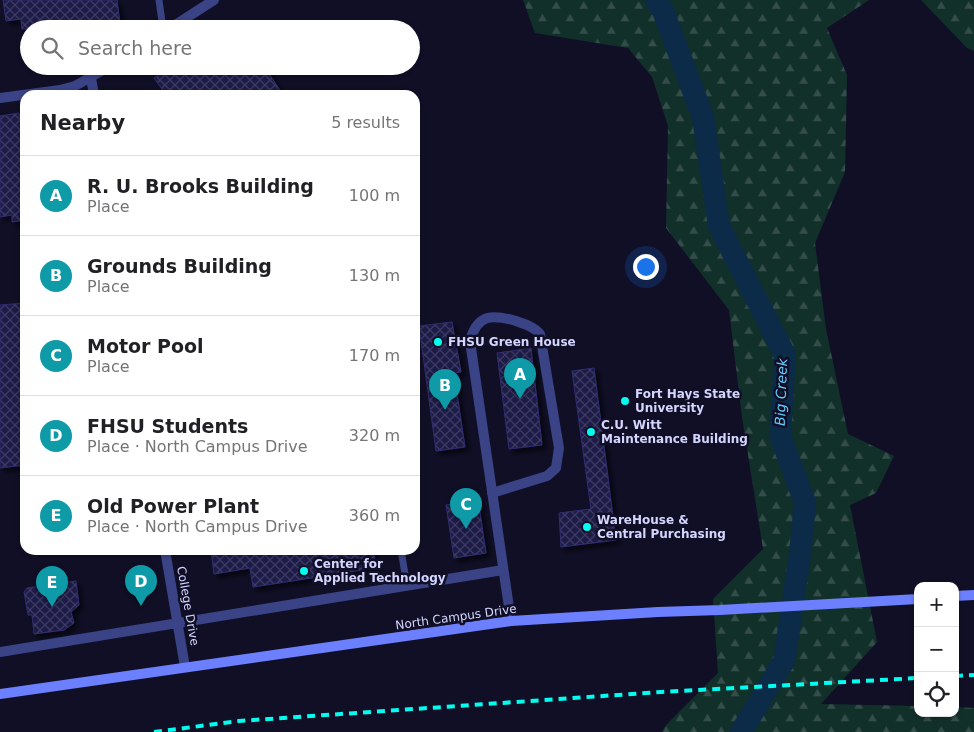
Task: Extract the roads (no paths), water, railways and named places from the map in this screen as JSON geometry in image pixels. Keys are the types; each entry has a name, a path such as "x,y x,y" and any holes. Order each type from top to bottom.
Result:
{"main road":[{"path":"959,596 974,595"},
{"name":"North Campus Drive","path":"0,694 511,622 658,612 914,599"}],"street":[{"path":"180,20 200,4 214,0"},
{"path":"60,90 75,86 96,75"},
{"path":"91,78 93,90"},
{"path":"0,98 20,95"},
{"path":"492,493 546,476 556,468 559,448 540,334 537,330 525,324 492,316 479,323 473,330 470,341 503,570 511,622"},
{"name":"College Drive","path":"166,555 185,667"},
{"path":"0,652 503,570"}],"lane":[{"path":"159,0 162,20"},
{"path":"402,555 407,586"}],"waterway":[{"name":"Big Creek","path":"656,0 663,11 703,117 719,226 785,355 780,435 805,503 800,554 784,661 741,732"}],"railway":[{"path":"959,676 974,675"},
{"path":"154,732 239,721 661,692 914,678"}],"place":[{"name":"FHSU Green House","path":"438,342"},
{"name":"R. U. Brooks Building","path":"520,399"},
{"name":"Fort Hays State University","path":"625,401"},
{"name":"Grounds Building","path":"445,410"},
{"name":"C.U. Witt Maintenance Building","path":"591,432"},
{"name":"WareHouse & Central Purchasing","path":"587,527"},
{"name":"Motor Pool","path":"466,529"},
{"name":"Center for Applied Technology","path":"304,571"},
{"name":"FHSU Students","path":"141,606"},
{"name":"Old Power Plant","path":"52,607"}]}
